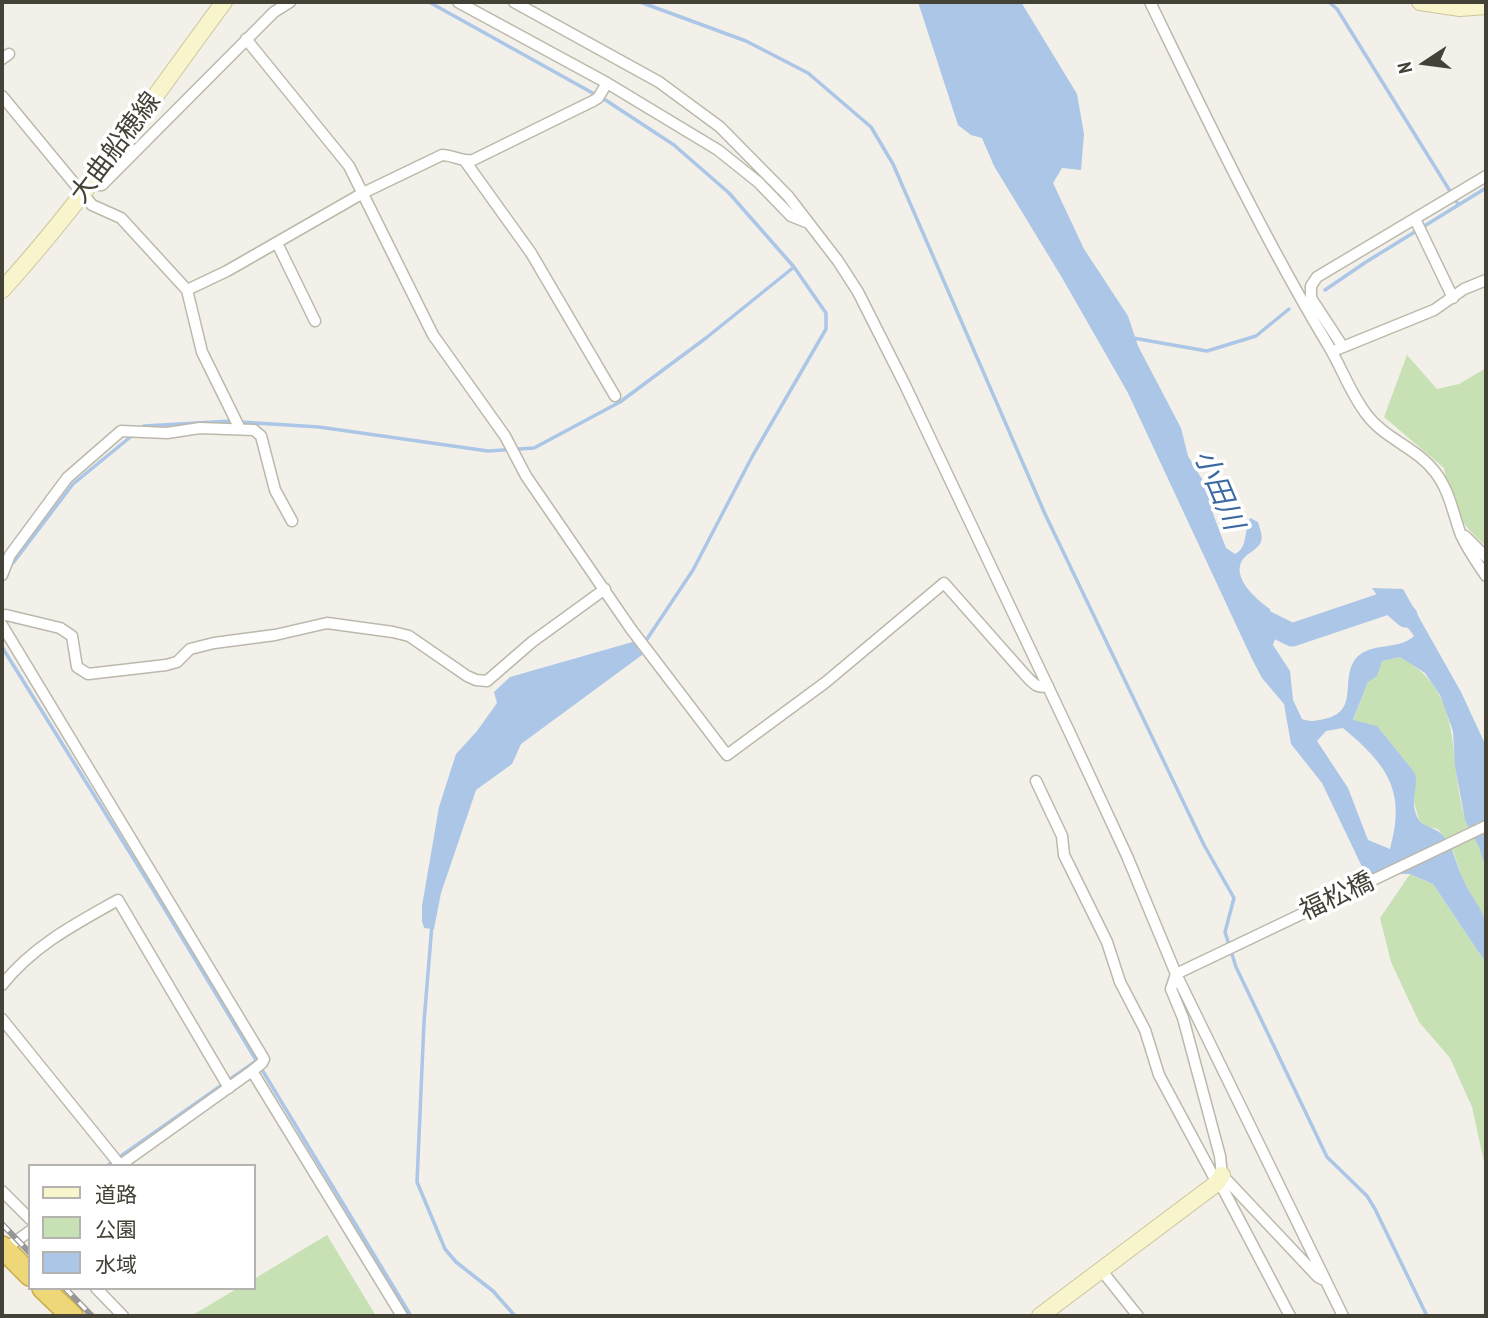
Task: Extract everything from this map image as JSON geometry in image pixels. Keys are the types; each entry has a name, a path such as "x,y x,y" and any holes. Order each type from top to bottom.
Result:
{"highway":[{"path":"3,1249 28,1273"},
{"path":"45,1290 72,1316"}],"main road":[{"name":"大曲船穂線","path":"2,290 35,254 86,190 224,2"},
{"path":"1420,2 1460,8 1486,6"},
{"path":"1040,1316 1219,1179"}],"street":[{"path":"86,190 102,185 246,39 274,12 290,2"},
{"path":"458,2 602,91 718,150 792,216 808,223"},
{"path":"514,2 659,82 720,127 788,196 845,271 881,334 1127,856 1176,974 1343,1316"},
{"path":"1150,2 1295,290 1338,350"},
{"path":"246,39 349,166 433,335 505,436 526,476 646,650 727,755 826,682 944,583 1036,686 1048,686"},
{"path":"466,162 602,91"},
{"path":"2,96 86,190 92,205 121,218 187,290 202,352 240,429"},
{"path":"187,290 227,271 363,193 442,155 450,155 466,162 531,253 615,396"},
{"path":"1486,176 1317,277 1311,286 1311,298 1338,350 1350,388 1368,416 1389,437 1422,458 1435,472 1446,491 1468,550 1486,576"},
{"path":"1415,219 1452,298"},
{"path":"277,243 315,321"},
{"path":"1338,350 1434,310 1464,289 1486,280"},
{"path":"2,575 10,555 67,478 121,430 167,433 200,428 254,430 261,436 275,490 292,521"},
{"path":"1460,532 1486,557"},
{"path":"2,616 6,614 60,628 72,636 77,667 88,674 166,665 177,662 190,649 327,623 409,636 467,676 487,681 532,642 605,589"},
{"path":"2,625 264,1059 257,1068 227,1084 123,1164"},
{"path":"1036,781 1062,836 1064,855 1107,942 1120,982 1145,1030 1159,1075 1219,1179 1290,1316"},
{"name":"福松橋","path":"1176,974 1486,826"},
{"path":"2,985 16,967 57,934 118,900 227,1084"},
{"path":"1176,974 1171,989 1183,1018 1220,1156 1219,1179 1324,1280"},
{"path":"2,1019 118,1164"},
{"path":"257,1068 402,1316"},
{"path":"2,1191 28,1217"},
{"path":"3,1249 28,1232"},
{"path":"1102,1271 1138,1316"},
{"path":"98,1290 123,1316"}],"green space":[{"path":"1407,355 1437,389 1459,384 1486,368 1486,546 1468,529 1457,512 1444,468 1384,417"},
{"path":"1400,657 1421,672 1435,688 1445,708 1465,818 1479,847 1484,865 1486,921 1462,878 1454,853 1438,829 1425,826 1419,820 1413,799 1415,773 1377,727 1353,721 1368,682 1378,671 1382,661"},
{"path":"1410,874 1433,884 1486,963 1486,1171 1472,1107 1450,1058 1419,1022 1391,962 1380,918"},
{"path":"327,1235 376,1316 191,1316 235,1290 256,1290 256,1278"}],"water":[{"path":"918,2 1021,2 1077,94 1084,134 1081,170 1062,168 1053,183 1084,249 1128,316 1138,346 1181,428 1188,456 1211,494 1213,514 1226,548 1235,554 1239,551 1244,543 1250,518 1258,522 1261,542 1243,559 1240,573 1247,587 1270,609 1275,639 1273,645 1290,671 1293,700 1302,719 1321,720 1342,710 1350,669 1360,655 1375,648 1408,641 1414,636 1391,616 1372,588 1403,589 1461,692 1486,746 1486,871 1479,847 1465,820 1455,766 1453,731 1440,695 1425,673 1400,657 1382,661 1377,676 1368,682 1353,720 1377,726 1415,773 1414,807 1419,820 1442,834 1448,843 1485,920 1486,963 1433,884 1410,874 1365,873 1322,783 1291,744 1284,704 1262,678 1252,659 1128,393 994,166 982,138 971,135 958,125","holes":["1343,728 1381,767 1394,794 1395,828 1390,849 1368,840 1348,788 1317,741 1326,731"]},
{"path":"636,641 642,649 642,655 521,744 512,764 476,790 441,893 434,929 424,928 422,906 439,807 456,754 497,703 494,692 510,677"}],"waterway":[{"path":"429,2 607,101 674,145 729,193 794,267 826,313 826,329 753,455 693,570 645,642"},
{"path":"640,2 746,41 808,73 871,127 893,164 1045,514 1204,845 1234,898 1225,932 1236,967 1327,1157 1367,1196 1427,1316"},
{"path":"1329,2 1337,9 1458,204"},
{"path":"1325,290 1486,188"},
{"path":"240,422 319,427 488,451 534,448 620,402 706,338 794,267"},
{"path":"1133,338 1207,351 1256,336 1289,309"},
{"path":"140,429 144,426 232,421"},
{"path":"13,563 73,484 134,434"},
{"path":"1246,612 1292,635 1390,602 1406,616"},
{"path":"2,647 155,893 411,1316"},
{"path":"432,924 424,1022 417,1182 445,1249 456,1262 493,1291 515,1316"},
{"path":"121,1156 256,1061"}],"railway":[{"path":"2,1224 28,1251"},
{"path":"67,1290 92,1316"}],"water label":[{"name":"小田川","path":"1218,490"}]}
